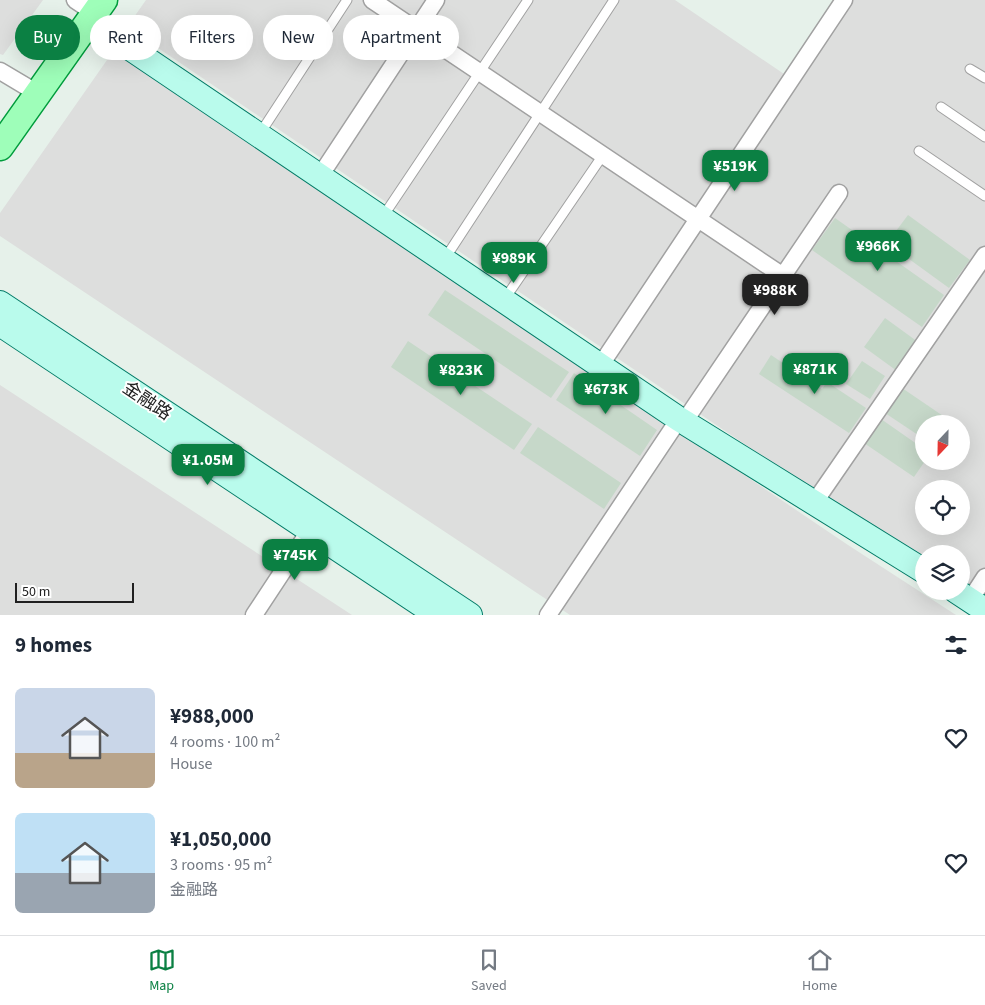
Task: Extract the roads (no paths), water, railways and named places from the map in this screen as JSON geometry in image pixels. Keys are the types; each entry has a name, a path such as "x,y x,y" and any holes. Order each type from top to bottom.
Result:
{"main road":[{"path":"88,5 258,135 681,421 915,565"},
{"path":"0,125 88,5"},
{"path":"0,148 88,5"},
{"name":"金融路","path":"0,303 470,615"},
{"name":"金融路","path":"0,324 438,615"}],"street":[{"path":"372,0 394,15"},
{"path":"426,15 436,0"},
{"path":"600,366 844,0"},
{"path":"459,58 783,276"},
{"path":"320,176 396,60"},
{"path":"0,71 27,86"},
{"path":"548,615 839,193"},
{"path":"814,503 985,255"},
{"path":"254,615 310,530"},
{"path":"970,600 985,577"}],"lane":[{"path":"258,135 347,0"},
{"path":"382,218 528,0"},
{"path":"444,260 614,0"},
{"path":"970,69 985,78"},
{"path":"941,107 985,137"},
{"path":"919,150 985,196"},
{"path":"504,301 603,155"}]}
